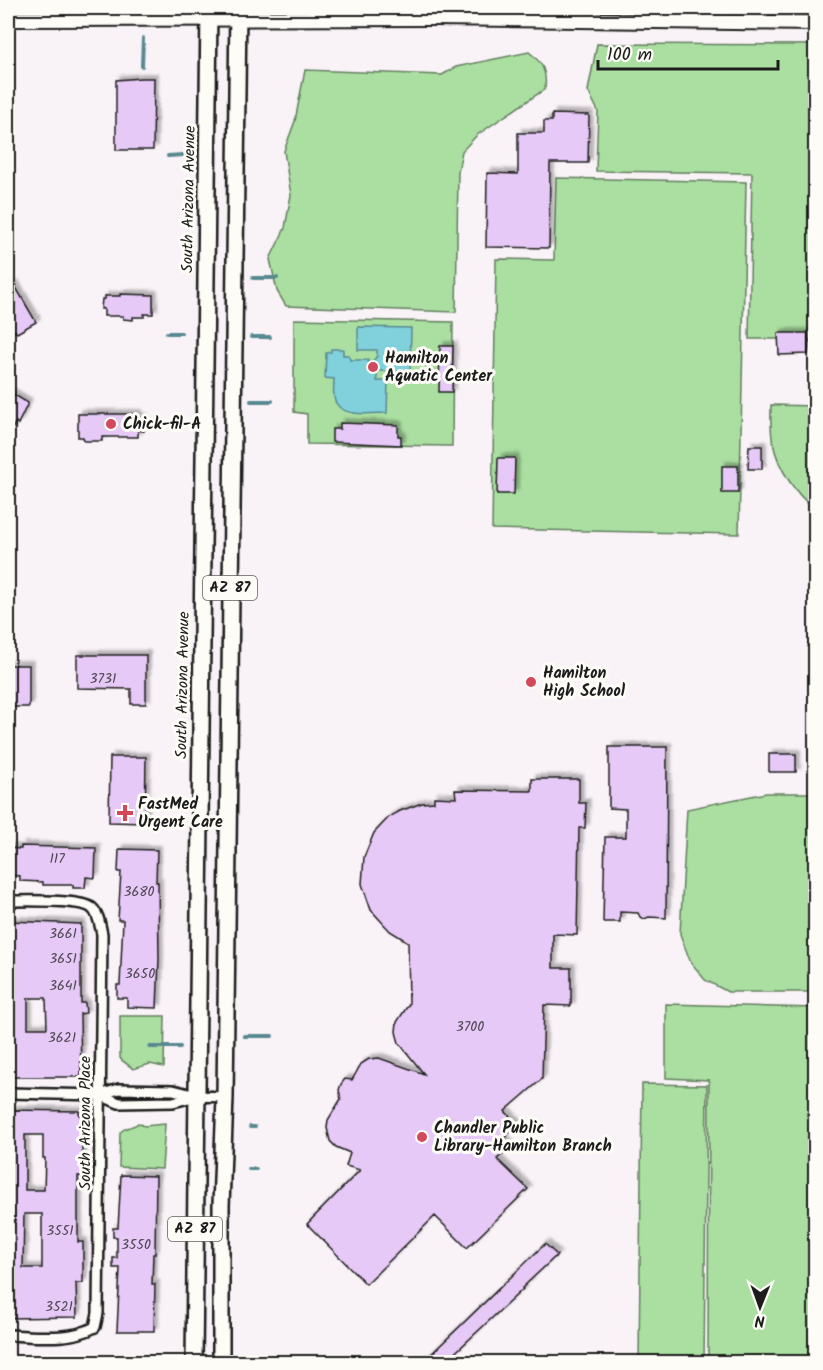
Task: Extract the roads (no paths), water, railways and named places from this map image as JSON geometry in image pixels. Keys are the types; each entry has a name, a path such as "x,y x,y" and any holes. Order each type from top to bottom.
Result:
{"main road":[{"name":"South Arizona Avenue","path":"194,1362 209,13"},
{"path":"8,19 238,13 816,22"},
{"name":"AZ 87","path":"221,1362 221,1206 225,1097 238,13"}],"street":[{"name":"South Arizona Place","path":"8,901 81,903 92,908 99,920 102,934 98,1313 95,1327 83,1334 71,1336 8,1335"},
{"path":"8,1093 100,1095 119,1089 173,1090 197,1096 225,1097"}],"water":[{"path":"358,327 411,328 410,371 377,371 377,381 388,381 387,413 359,414 345,411 335,401 334,379 325,378 326,353 331,352 331,349 343,349 343,355 349,355 350,360 368,360 369,366 377,356 377,350 358,350"}],"waterway":[{"path":"142,66 143,38"},
{"path":"168,156 183,155"},
{"path":"253,278 277,278"},
{"path":"167,333 181,333"},
{"path":"251,337 270,337"},
{"path":"251,401 272,401"},
{"path":"244,1036 272,1036"},
{"path":"150,1047 180,1047"},
{"path":"250,1127 255,1127"},
{"path":"249,1169 256,1169"}],"place":[{"name":"Hamilton Aquatic Center","path":"373,367"},
{"name":"Chick-fil-A","path":"111,424"},
{"name":"Hamilton High School","path":"531,682"},
{"name":"FastMed Urgent Care","path":"125,813"},
{"name":"Chandler Public Library-Hamilton Branch","path":"422,1137"}]}
